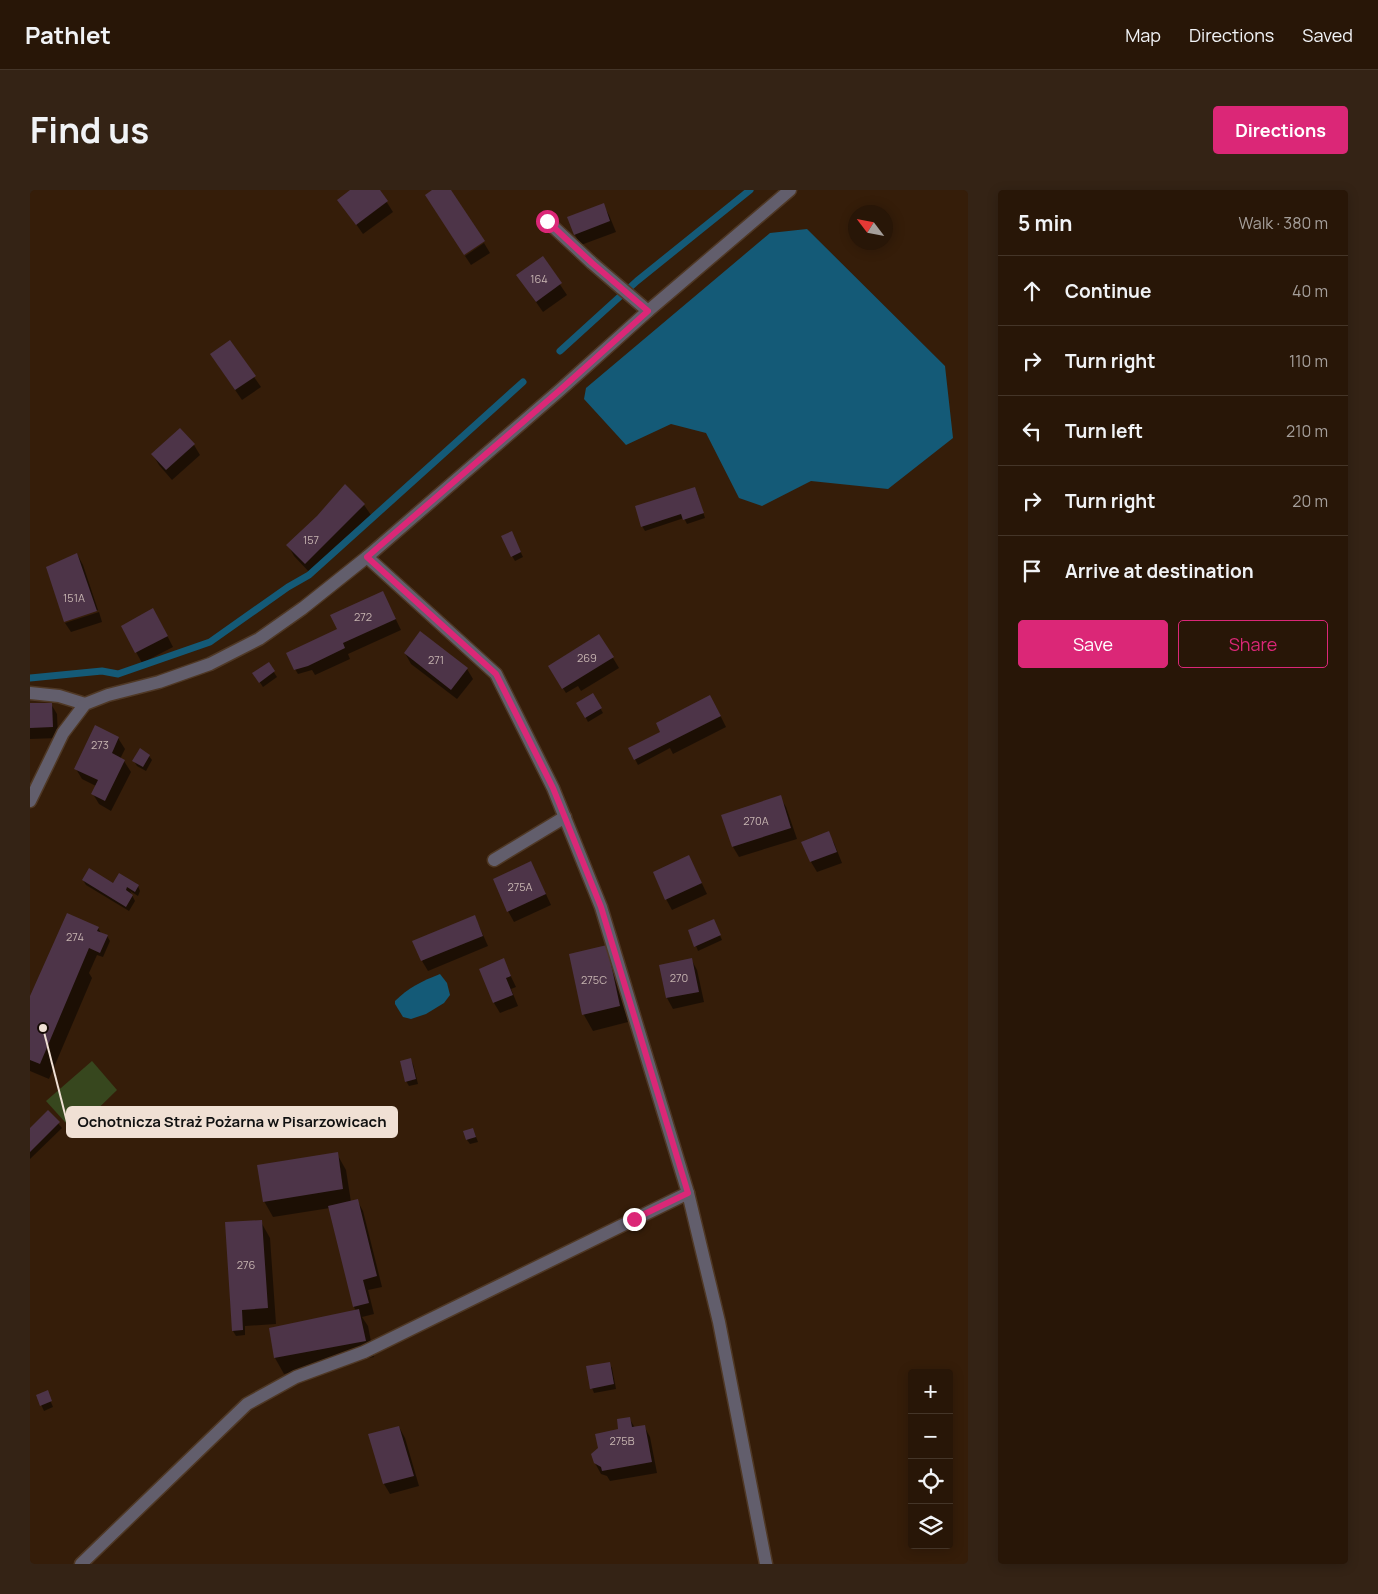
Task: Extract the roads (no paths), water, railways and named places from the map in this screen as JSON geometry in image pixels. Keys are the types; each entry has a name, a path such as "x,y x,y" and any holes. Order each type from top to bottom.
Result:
{"street":[{"path":"30,801 63,733 85,704 108,695 158,682 210,664 251,644 304,608 367,557 648,311 790,190"},
{"path":"547,221 648,311"},
{"path":"367,557 496,674 553,788 601,907 688,1193 719,1322 766,1564"},
{"path":"30,693 59,696 85,704"},
{"path":"494,860 565,817"},
{"path":"81,1564 247,1404 296,1378 364,1352 688,1193"}],"water":[{"path":"807,229 945,366 953,438 888,489 811,481 762,506 739,498 706,433 671,424 626,445 584,399 586,388 770,233"},
{"path":"440,974 447,983 450,995 444,1003 426,1014 411,1019 403,1017 395,1001 416,985"}],"waterway":[{"path":"560,351 637,281 750,190"},
{"path":"30,678 102,671 118,674 210,642 288,587 309,575 523,382"}],"place":[{"name":"Ochotnicza Straż Pożarna w Pisarzowicach","path":"43,1028"}]}
